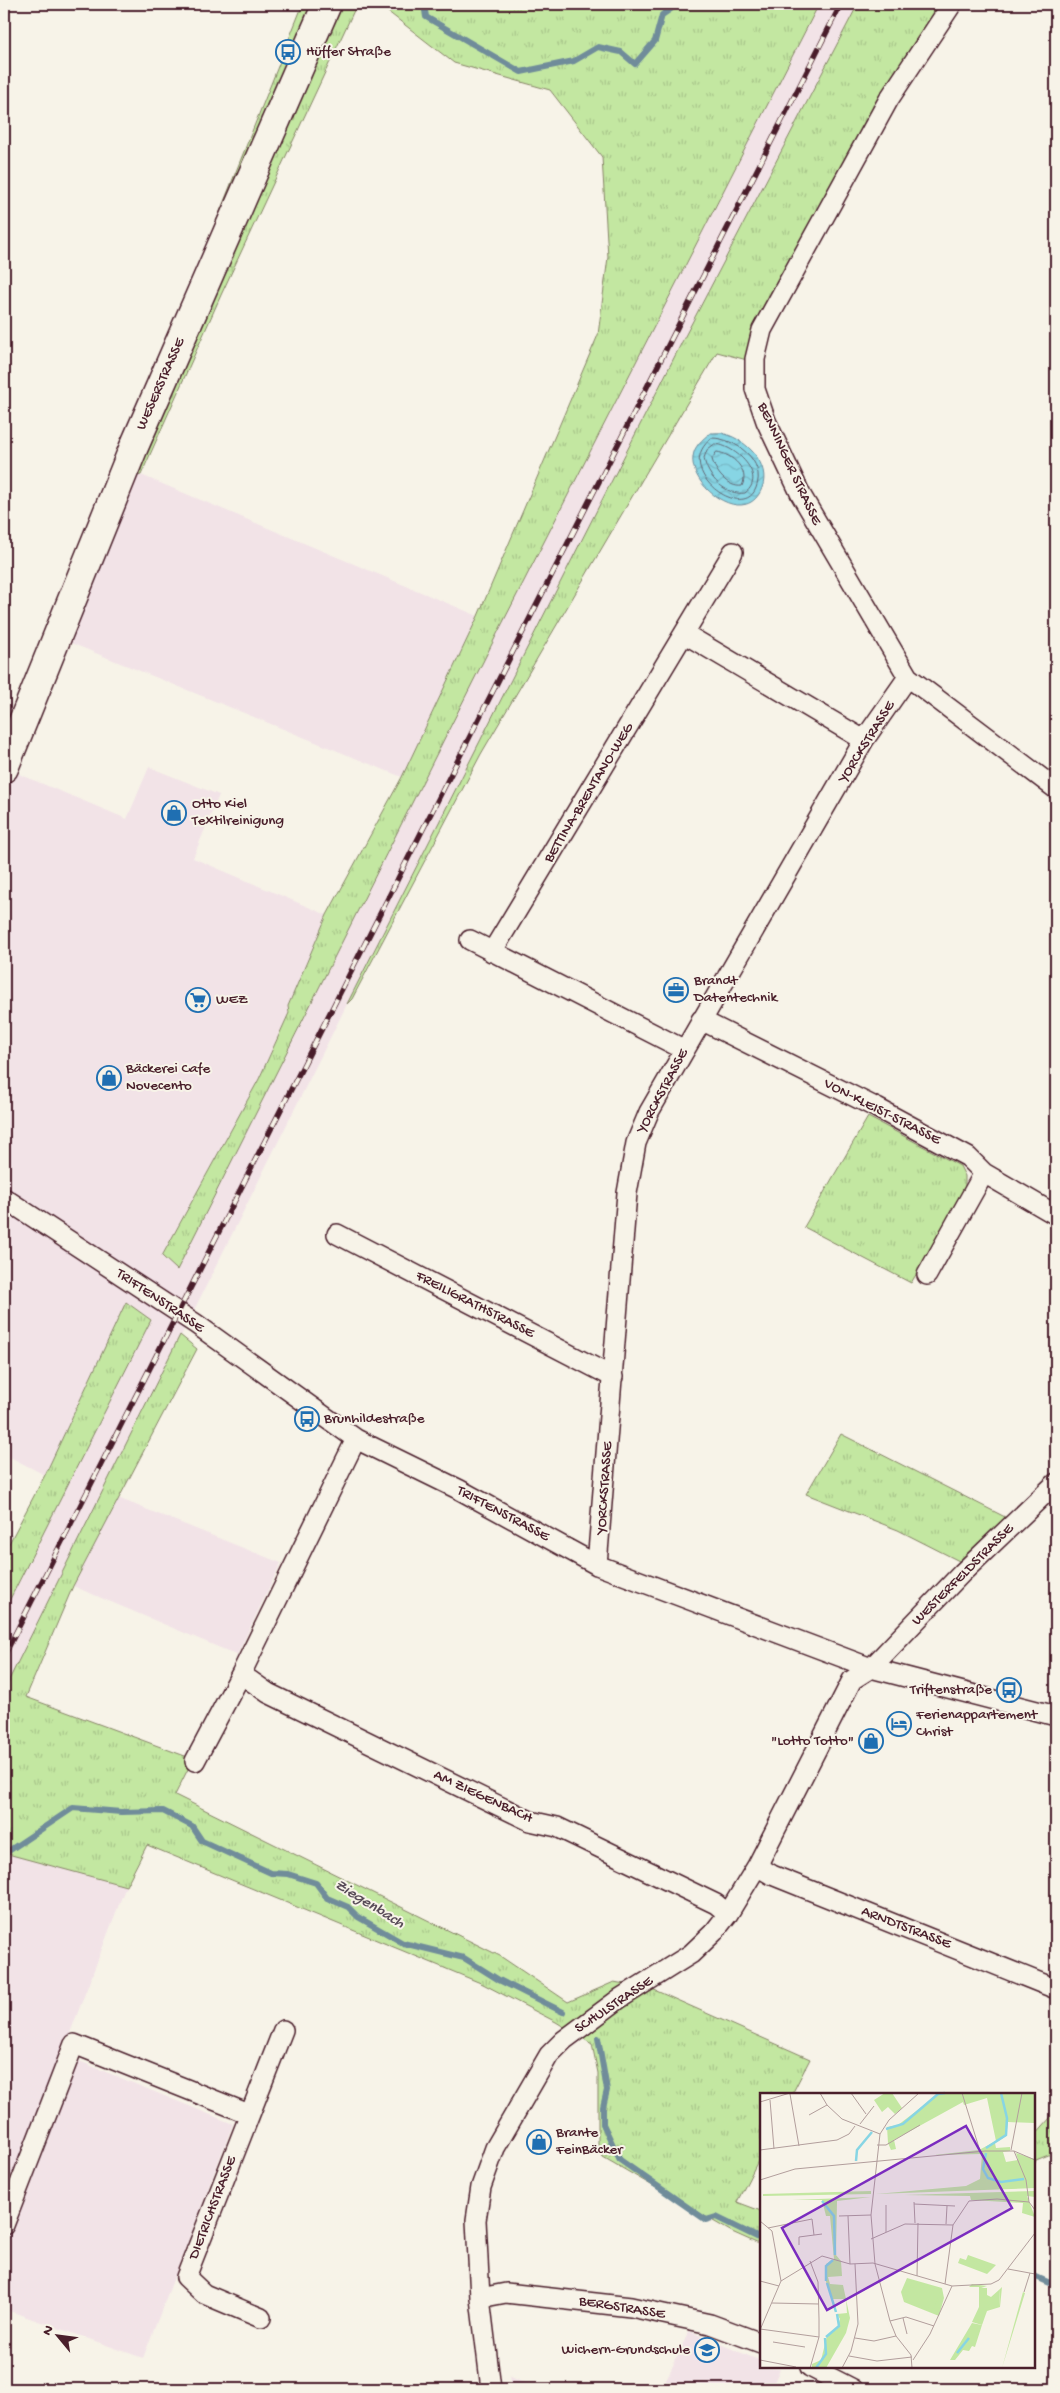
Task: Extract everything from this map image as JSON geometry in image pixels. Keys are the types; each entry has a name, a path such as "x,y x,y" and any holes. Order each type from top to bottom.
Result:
{"street":[{"name":"WESERSTRASSE","path":"4,768 133,449 327,4"},
{"name":"BENNINGER STRASSE","path":"952,4 889,99 762,330 755,359 755,389 766,422 801,495 908,677 1056,790"},
{"name":"BETTINA-BRENTANO-WEG","path":"492,952 686,634 733,552"},
{"path":"686,634 864,740"},
{"name":"YORCKSTRASSE","path":"597,1565 627,1193 636,1143 649,1112 701,1020 850,768 864,740 908,677"},
{"path":"470,940 685,1050"},
{"name":"VON-KLEIST-STRASSE","path":"701,1020 877,1108 968,1157 984,1174 1056,1215"},
{"path":"927,1275 984,1174"},
{"name":"TRIFTENSTRASSE","path":"4,1198 196,1324 356,1439 460,1490 597,1565 871,1668 1056,1716"},
{"name":"FREILIGRATHSTRASSE","path":"337,1234 613,1377"},
{"path":"195,1762 241,1674 356,1439"},
{"name":"WESTERFELDSTRASSE","path":"871,1668 962,1573 1056,1483"},
{"name":"SCHULSTRASSE","path":"492,2389 480,2298 476,2220 481,2187 496,2148 549,2055 591,2018 691,1954 714,1932 728,1914 757,1866 852,1680 871,1668"},
{"name":"AM ZIEGENBACH","path":"241,1674 268,1693 530,1821 557,1827 716,1904 728,1914"},
{"name":"ARNDTSTRASSE","path":"757,1866 772,1875 1056,1989"},
{"name":"DIETRICHSTRASSE","path":"262,2318 204,2294 186,2276 284,2030"},
{"path":"4,2226 74,2044 249,2114"},
{"name":"BERGSTRASSE","path":"480,2298 506,2293 631,2307 710,2324 760,2343"},
{"path":"812,2368 854,2389"}],"shaded area":[{"path":"819,4 858,4 683,340 347,1004 4,1690 4,1611 151,1320 126,1302 45,1475 4,1454 4,796 14,772 127,819 149,767 219,795 193,858 327,915 288,1006 289,1013 259,1079 162,1255 177,1270 499,630"},
{"path":"141,475 478,616 402,777 51,635 111,484"},
{"path":"118,1498 281,1563 237,1655 73,1586"},
{"path":"4,1853 126,1886 62,2054 233,2124 143,2358 4,2309"},
{"name":"Wichern-Grundschule","path":"689,2331 760,2361 760,2368 780,2369 771,2389 662,2389"},
{"name":"Wichern-Grundschule","path":"509,2376 536,2389 511,2389"}],"green space":[{"path":"303,4 357,4 221,295 141,475 111,484"},
{"path":"378,4 819,4 499,630 177,1270 162,1256 259,1079 289,1013 288,1006 327,915 402,777 478,616 598,335 608,257 602,157 550,90 454,63"},
{"path":"858,4 960,4 928,48 770,332 762,364 717,352 481,754 352,999 347,1004 683,340"},
{"path":"868,1117 960,1166 965,1176 965,1192 911,1283 804,1227"},
{"path":"126,1302 151,1320 4,1611 4,1553 45,1475"},
{"path":"180,1335 197,1349 73,1586 26,1697 193,1759 175,1795 500,1956 568,2002 614,1982 652,1989 810,2059 793,2093 760,2093 760,2157 737,2202 760,2211 760,2245 732,2232 603,2157 598,2145 598,2073 592,2044 556,2022 483,1984 147,1845 126,1886 4,1853 4,1690"},
{"path":"841,1434 1007,1518 967,1565 898,1530 806,1494"},
{"path":"1051,2117 1056,2119 1056,2152 1036,2160 1035,2162 1035,2135"}],"water":[{"path":"710,433 722,433 733,437 749,448 760,462 764,479 762,488 754,500 744,505 732,504 720,499 709,491 700,480 694,469 693,457 699,444"}],"waterway":[{"path":"424,4 426,17 521,72 574,61 598,47 621,52 635,64 655,41 662,15 678,4"},
{"name":"Ziegenbach","path":"4,1854 73,1808 121,1812 163,1811 192,1826 202,1841 271,1873 288,1874 316,1883 327,1898 348,1907 358,1917 403,1943 464,1958 499,1980 563,2012"},
{"name":"Ziegenbach","path":"598,2038 607,2090 603,2107 603,2124 620,2160 706,2220 716,2217 760,2239"},
{"name":"Ziegenbach","path":"1035,2276 1050,2283 1056,2280"}],"railway":[{"path":"4,1656 841,4"}],"place":[{"name":"Hüffer Straße","path":"288,52"},
{"name":"Otto Kiel Textilreinigung","path":"174,813"},
{"name":"Brandt Datentechnik","path":"676,990"},
{"name":"WEZ","path":"198,1000"},
{"name":"Bäckerei Cafe Novecento","path":"109,1078"},
{"name":"Brunhildestraße","path":"307,1419"},
{"name":"Triftenstraße","path":"1009,1690"},
{"name":"Ferienappartement Christ","path":"899,1724"},
{"name":"\"Lotto Totto\"","path":"871,1741"},
{"name":"Brante FeinBäcker","path":"539,2142"},
{"name":"Wichern-Grundschule","path":"707,2350"}]}
